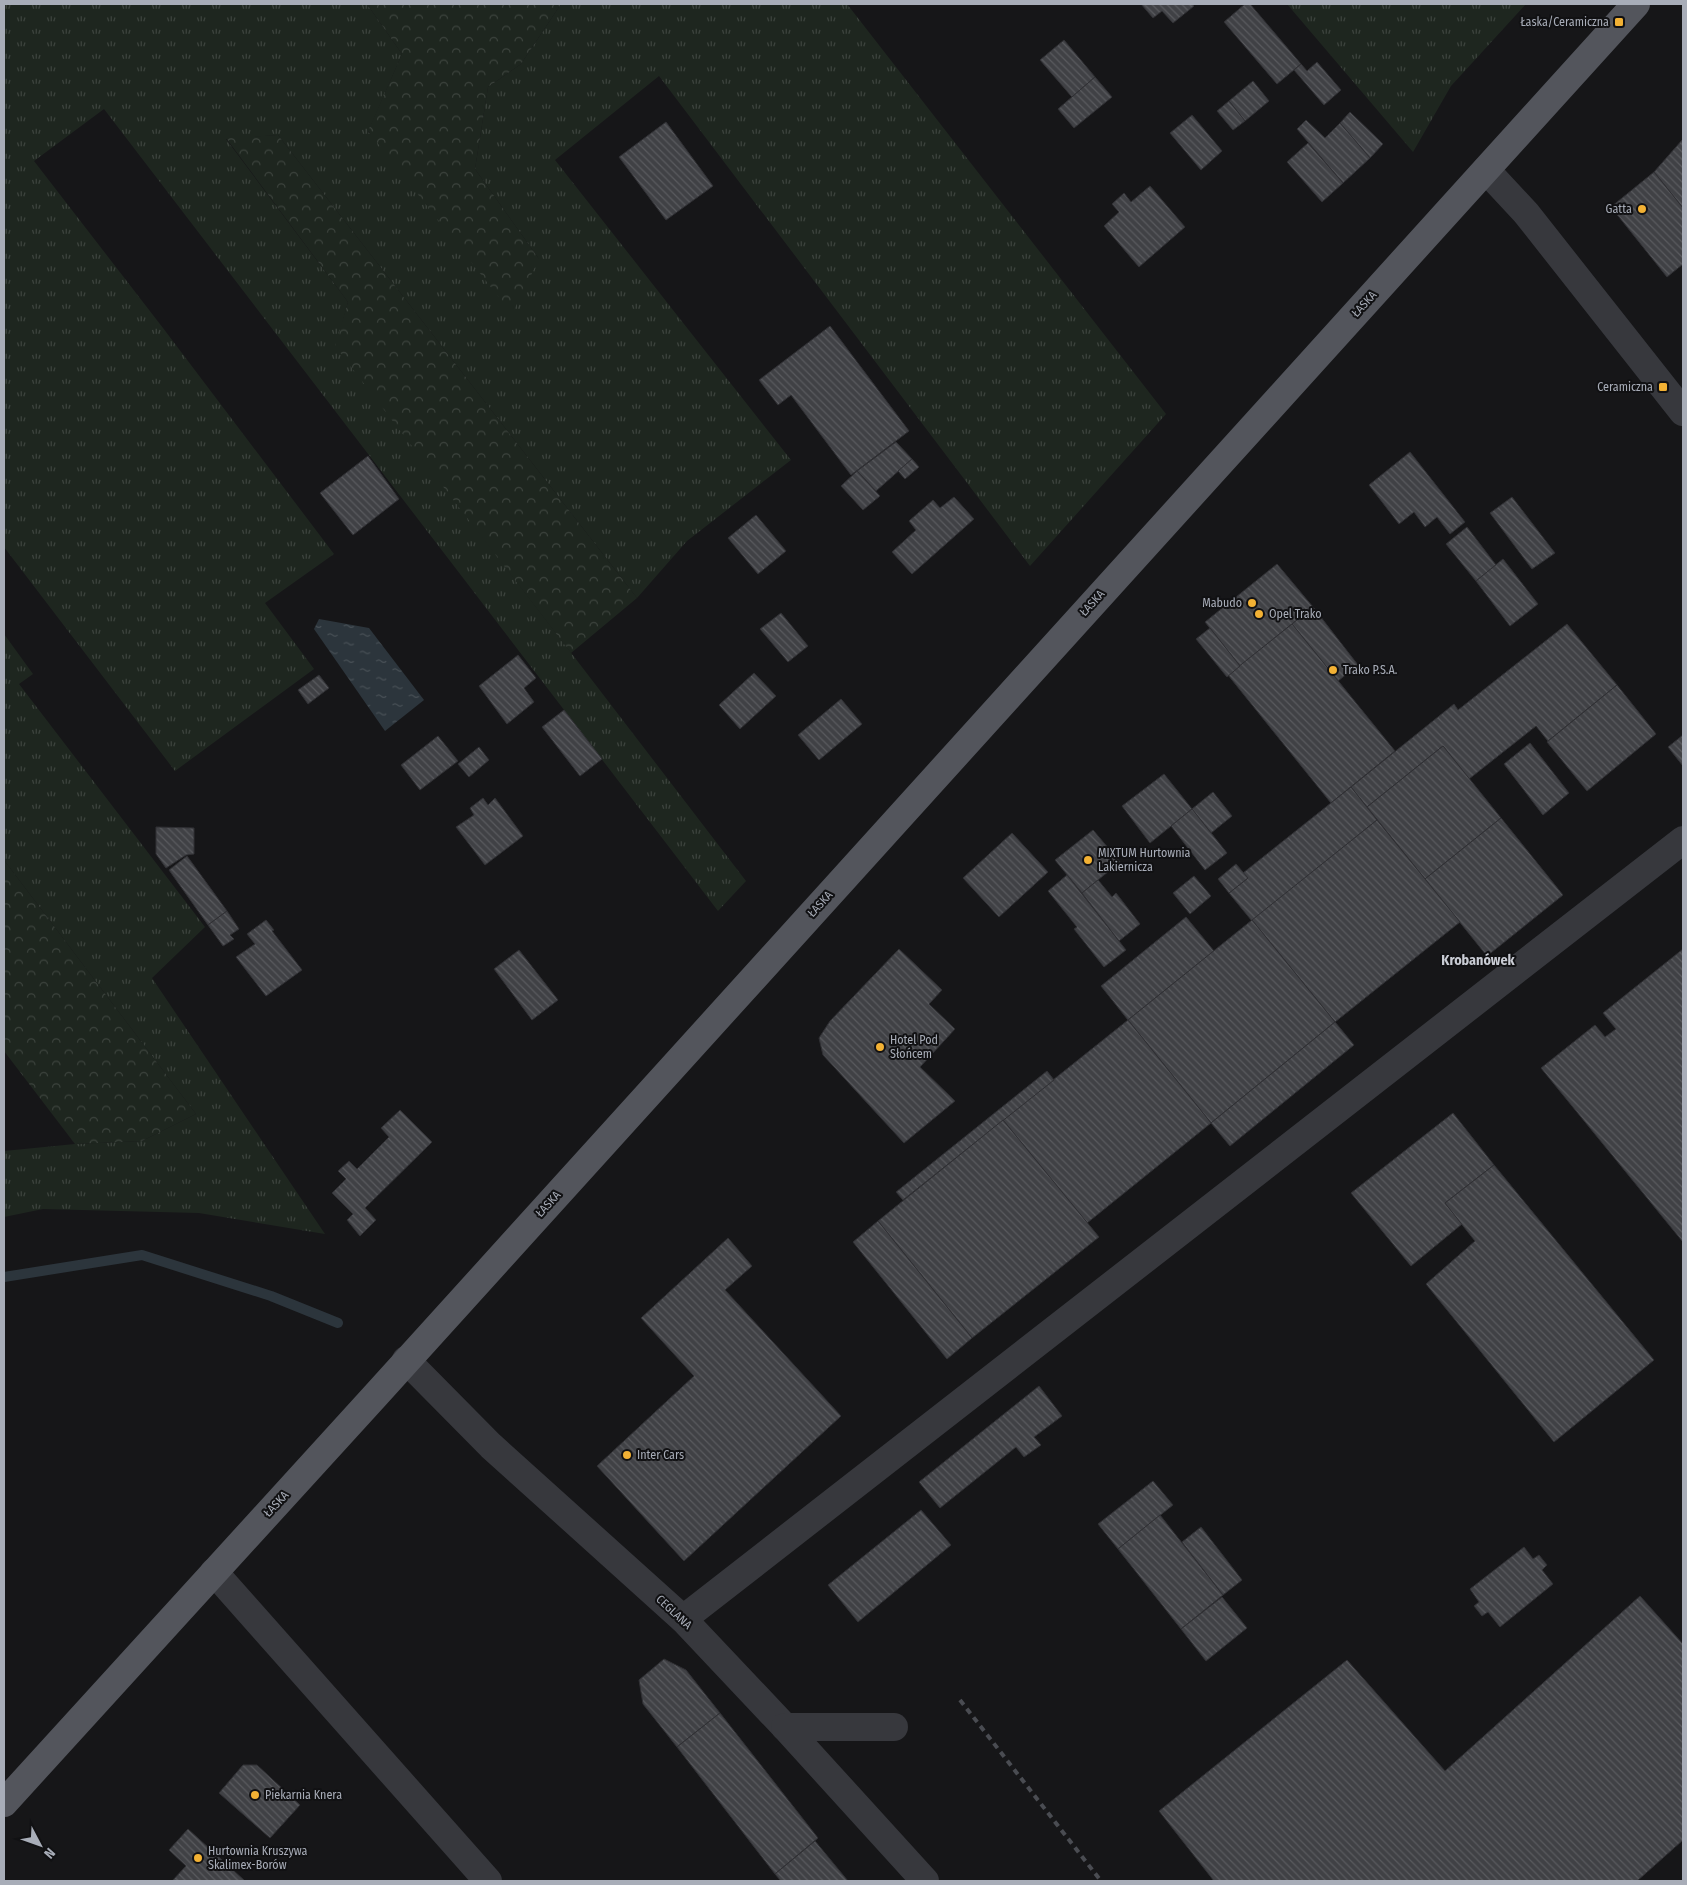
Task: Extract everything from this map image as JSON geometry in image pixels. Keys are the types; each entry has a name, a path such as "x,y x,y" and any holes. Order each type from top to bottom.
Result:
{"main road":[{"name":"ŁASKA","path":"4,1803 1636,4"}],"lane":[{"path":"1486,170 1526,212 1683,412"},
{"path":"683,1619 1683,840"},
{"name":"CEGLANA","path":"406,1360 491,1446 683,1619 785,1727 925,1881"},
{"path":"214,1572 488,1881"},
{"path":"785,1727 894,1727"}],"green space":[{"path":"4,4 367,4 402,54 368,132 539,259 475,169 488,87 521,64 561,4 847,4 1166,414 1030,566 659,76 555,160 791,460 687,541 637,598 278,135 226,139 348,302 336,346 746,881 718,911 104,109 34,161 334,554 265,603 314,669 175,771 4,547"},
{"path":"367,4 561,4 521,64 488,87 475,169 539,259 512,314 368,131 402,54"},
{"path":"1287,4 1526,4 1451,86 1413,152"},
{"path":"278,135 637,598 571,653 335,346 348,302 226,138"},
{"path":"4,634 33,674 19,684 205,927 152,978 325,1234 199,1213 43,1209 4,1217 4,1151 75,1144 142,1141 196,1114 4,860"},
{"path":"4,860 196,1114 142,1141 75,1144 4,1051"}],"water":[{"path":"319,619 369,628 424,700 385,731 314,629"}],"building":[{"path":"1141,4 1192,4 1194,6 1173,23 1162,11 1153,18"},
{"path":"1245,4 1250,4 1301,64 1277,84 1224,22"},
{"path":"1064,40 1095,77 1072,97 1040,60"},
{"path":"1317,62 1341,90 1324,105 1294,70 1301,64 1307,71"},
{"path":"1095,77 1112,97 1074,128 1058,109"},
{"path":"1253,81 1269,101 1245,121 1229,101"},
{"path":"1229,101 1245,121 1233,130 1217,111"},
{"path":"1350,112 1383,144 1370,158 1340,123"},
{"path":"1192,115 1222,151 1201,170 1170,133"},
{"path":"1306,120 1325,138 1340,123 1370,158 1343,183 1297,129"},
{"path":"666,122 713,186 666,220 619,157"},
{"path":"1683,139 1683,208 1654,172"},
{"path":"1308,143 1343,183 1322,202 1287,162"},
{"path":"1654,172 1683,208 1683,264 1667,277 1611,207"},
{"path":"1150,186 1185,227 1139,267 1104,226 1119,212 1112,204 1124,193 1131,202"},
{"path":"830,326 909,431 851,475 791,395 778,405 759,380"},
{"path":"896,442 912,459 876,491 857,471"},
{"path":"1410,452 1465,522 1450,534 1437,517 1425,527 1414,512 1399,524 1369,485"},
{"path":"368,456 399,499 353,535 320,493"},
{"path":"912,459 919,467 905,479 898,471"},
{"path":"857,471 880,496 863,510 841,486"},
{"path":"954,497 974,519 912,574 892,552 916,530 909,521 933,500 940,508"},
{"path":"1512,497 1555,553 1532,569 1490,513"},
{"path":"756,515 786,551 758,574 728,538"},
{"path":"1467,527 1496,565 1476,581 1446,544"},
{"path":"1503,559 1538,604 1510,626 1476,581"},
{"name":"Opel Trako","path":"1277,564 1313,607 1240,666 1205,622"},
{"path":"1313,607 1358,665 1338,681 1292,624"},
{"path":"781,613 808,646 788,662 760,629"},
{"path":"1292,624 1395,751 1331,803 1228,675"},
{"path":"1567,624 1617,685 1548,741 1536,726 1469,779 1443,746 1367,807 1351,787 1454,704 1458,710"},
{"path":"1210,628 1240,666 1227,677 1196,639"},
{"path":"518,655 536,678 524,688 534,702 507,724 479,686"},
{"path":"754,673 776,696 740,729 719,705"},
{"path":"319,675 329,688 308,704 298,690"},
{"path":"1617,685 1656,734 1587,791 1547,742"},
{"path":"841,699 862,724 819,760 798,735"},
{"path":"564,710 602,759 580,776 542,727"},
{"path":"1683,735 1683,766 1668,747"},
{"path":"438,736 458,761 420,790 401,765"},
{"path":"1530,743 1569,793 1543,815 1504,764"},
{"path":"1443,746 1501,818 1425,879 1367,807"},
{"path":"479,747 489,760 469,777 458,764"},
{"path":"1164,774 1192,809 1150,843 1122,806"},
{"path":"1351,787 1377,820 1252,921 1229,893 1248,878 1243,873"},
{"path":"1213,792 1232,816 1211,833 1192,809"},
{"path":"483,798 488,805 495,798 523,836 485,865 456,827 474,815 470,808"},
{"path":"1192,809 1227,853 1205,870 1171,826"},
{"path":"1501,818 1563,895 1487,956 1425,879"},
{"path":"1377,820 1460,922 1335,1022 1252,920"},
{"path":"156,827 194,828 194,854 186,855 166,868 156,854"},
{"path":"1093,830 1120,862 1082,893 1055,860"},
{"path":"1012,833 1048,872 999,917 963,878"},
{"path":"187,856 227,911 208,925 169,870"},
{"path":"1236,864 1248,878 1229,893 1218,879"},
{"path":"1067,875 1126,950 1104,967 1074,929 1077,927 1048,891"},
{"path":"1194,876 1211,896 1190,914 1173,893"},
{"path":"1098,880 1112,897 1116,893 1140,924 1119,941 1082,893"},
{"path":"227,911 239,929 230,935 234,939 223,946 208,925"},
{"path":"1186,917 1214,951 1128,1020 1101,986"},
{"path":"266,920 274,930 272,931 302,970 266,996 236,957 255,944 247,934"},
{"path":"1252,920 1335,1022 1211,1123 1128,1020"},
{"name":"Hotel Pod Słońcem","path":"899,949 942,990 929,1004 955,1029 920,1067 955,1101 904,1143 823,1055 819,1038 830,1021"},
{"path":"1683,949 1683,1242 1541,1068 1595,1025 1605,1037 1616,1029 1603,1013"},
{"path":"519,950 558,1000 532,1020 494,969"},
{"path":"1128,1020 1211,1123 1087,1223 1003,1120"},
{"path":"1335,1022 1354,1045 1230,1146 1211,1123"},
{"path":"1047,1071 1054,1080 903,1200 896,1192"},
{"path":"400,1110 432,1142 365,1208 376,1220 360,1236 347,1220 353,1214 332,1193 346,1179 338,1171 349,1161 357,1169 389,1137 381,1128"},
{"path":"1453,1113 1494,1165 1445,1203 1462,1224 1411,1266 1351,1193"},
{"path":"1003,1120 1099,1237 972,1338 878,1221"},
{"path":"1494,1165 1654,1360 1554,1442 1426,1284 1475,1241 1445,1203"},
{"path":"878,1221 972,1338 947,1359 853,1242"},
{"path":"728,1238 752,1266 725,1290 841,1416 684,1561 597,1466 694,1376 641,1318"},
{"path":"1039,1386 1062,1416 1034,1437 1041,1445 1024,1457 1016,1447 940,1508 919,1482"},
{"path":"1153,1481 1173,1505 1118,1549 1098,1524"},
{"path":"921,1510 951,1545 858,1622 828,1585"},
{"path":"1160,1515 1223,1595 1181,1629 1118,1549"},
{"path":"1201,1527 1242,1580 1223,1595 1182,1542"},
{"path":"1524,1547 1533,1559 1539,1555 1547,1565 1542,1570 1553,1584 1500,1627 1488,1612 1482,1616 1474,1606 1479,1602 1470,1589"},
{"path":"1640,1596 1683,1644 1683,1840 1637,1881 1214,1881 1159,1811 1347,1660 1445,1771"},
{"path":"1222,1597 1247,1628 1206,1661 1181,1629"},
{"path":"664,1659 686,1670 720,1713 677,1747 643,1704 639,1680"},
{"path":"720,1713 818,1838 775,1874 677,1747"},
{"path":"243,1765 257,1765 300,1805 270,1838 219,1793"},
{"name":"Hurtownia Kruszywa Skalimex-Borów","path":"188,1829 245,1881 172,1881 186,1866 169,1850"},
{"path":"815,1841 848,1881 781,1881 775,1874"}],"waterway":[{"path":"4,1277 142,1255 271,1296 338,1323"}],"railway":[{"path":"960,1700 1101,1881"}],"place":[{"name":"Łaska/Ceramiczna","path":"1619,22"},
{"name":"Gatta","path":"1642,209"},
{"name":"Ceramiczna","path":"1663,387"},
{"name":"Mabudo","path":"1252,603"},
{"name":"Opel Trako","path":"1259,614"},
{"name":"Trako P.S.A.","path":"1333,670"},
{"name":"MIXTUM Hurtownia Lakiernicza","path":"1088,860"},
{"name":"Hotel Pod Słońcem","path":"880,1047"},
{"name":"Inter Cars","path":"627,1455"},
{"name":"Piekarnia Knera","path":"255,1795"},
{"name":"Hurtownia Kruszywa Skalimex-Borów","path":"198,1858"}],"district":[{"name":"Krobanówek","path":"1478,960"}]}
